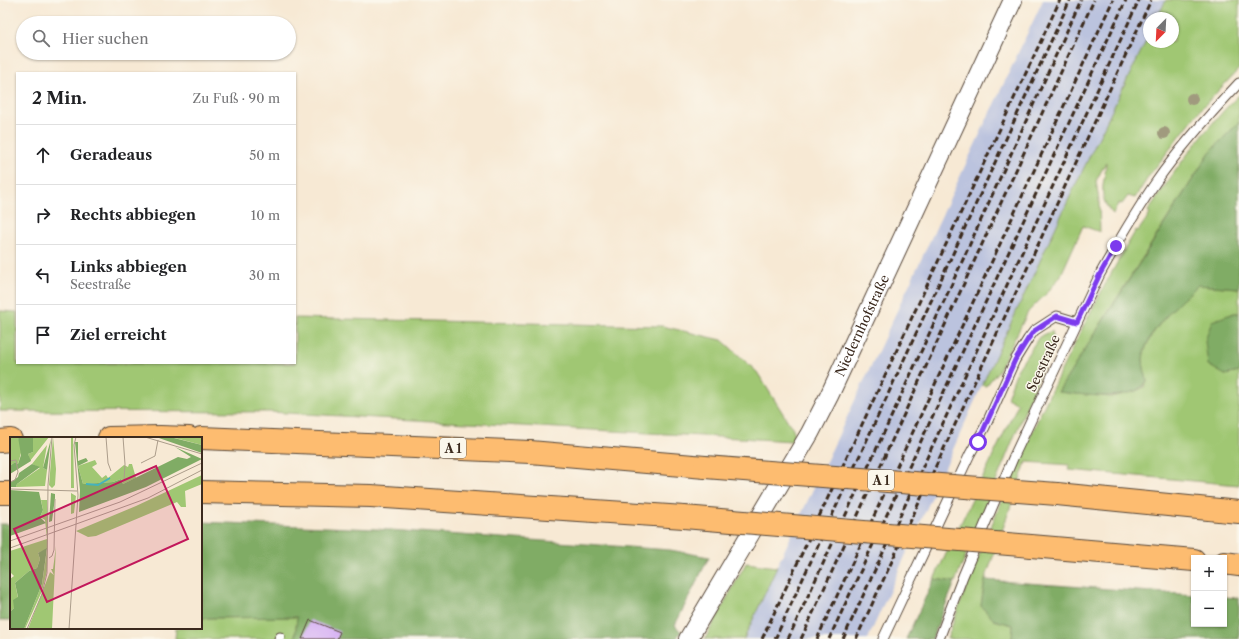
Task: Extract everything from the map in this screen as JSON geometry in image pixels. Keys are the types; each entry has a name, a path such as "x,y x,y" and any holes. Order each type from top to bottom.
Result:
{"highway":[{"name":"A 1","path":"202,438 530,452 1057,494 1239,512"},
{"path":"0,441 10,440"},
{"path":"202,492 372,496 684,517 1191,560"},
{"path":"1227,563 1239,564"}],"street":[{"name":"Niedernhofstraße","path":"688,639 810,433 826,402 1013,0"}],"lane":[{"name":"Seestraße","path":"939,639 963,576 1014,456 1100,274 1156,181 1192,134 1239,83"},
{"path":"883,639 970,454 985,427 1015,360 1034,331 1057,316 1077,322"}],"shaded area":[{"path":"1043,0 1166,0 1160,12 1143,12 1143,47 1074,188 982,385 868,639 744,639"}],"green space":[{"path":"1166,0 1239,0 1239,69 1200,110 1149,176 1135,198 1128,196 1122,204 1119,203 1113,214 1104,201 1103,195 1106,162 1096,181 1099,201 1100,232 1083,226 1060,277 1028,312 999,370 986,386 982,385 1074,188 1143,47 1179,48 1179,12 1160,12"},
{"path":"1239,95 1239,122 1210,152 1058,392 1111,397 1136,391 1144,387 1147,381 1143,363 1145,349 1156,329 1173,309 1198,285 1239,288 1239,313 1234,313 1225,375 1239,372 1239,485 1069,470 1070,465 1026,462 985,580 981,606 994,620 1013,625 1012,639 947,639 996,514 1023,452 1051,391 1103,289 1136,230 1138,231 1150,214 1148,211 1168,181 1202,136"},
{"path":"1239,122 1239,288 1198,285 1173,309 1149,339 1143,360 1147,381 1140,388 1130,393 1106,396 1058,392 1210,152"},
{"path":"0,311 16,312 16,364 296,364 296,318 662,326 722,340 757,372 794,431 792,441 269,412 0,411"},
{"path":"1234,313 1239,313 1239,372 1225,375 1208,365 1205,341 1212,321"},
{"path":"1052,331 1053,335 1050,349 955,582 934,579 1018,404 1007,398 1017,370 1039,337"},
{"path":"202,522 376,529 670,550 709,557 675,625 681,632 676,639 295,639 297,617 202,618"},
{"path":"0,524 10,524 10,620 0,620"},
{"path":"746,563 777,567 744,639 705,639"},
{"path":"934,579 955,582 932,639 906,639"},
{"path":"985,580 1191,595 1191,627 1227,627 1227,597 1239,598 1239,639 1012,639 1013,625 994,620 981,606"},
{"path":"297,617 295,639 175,639 176,629 202,629 202,618"}],"building":[{"path":"310,620 340,632 337,639 302,639"}],"railway":[{"path":"762,639 1060,0"},
{"path":"775,639 1070,0"},
{"path":"788,639 894,411 1081,0"},
{"path":"801,639 1094,0"},
{"path":"817,639 1113,0"},
{"path":"829,639 1126,0"},
{"path":"843,639 1139,0"},
{"path":"856,639 1151,0"}],"route":[{"path":"978,442 1015,360 1028,339 1044,322 1057,316 1077,322 1100,274 1116,246"}]}
